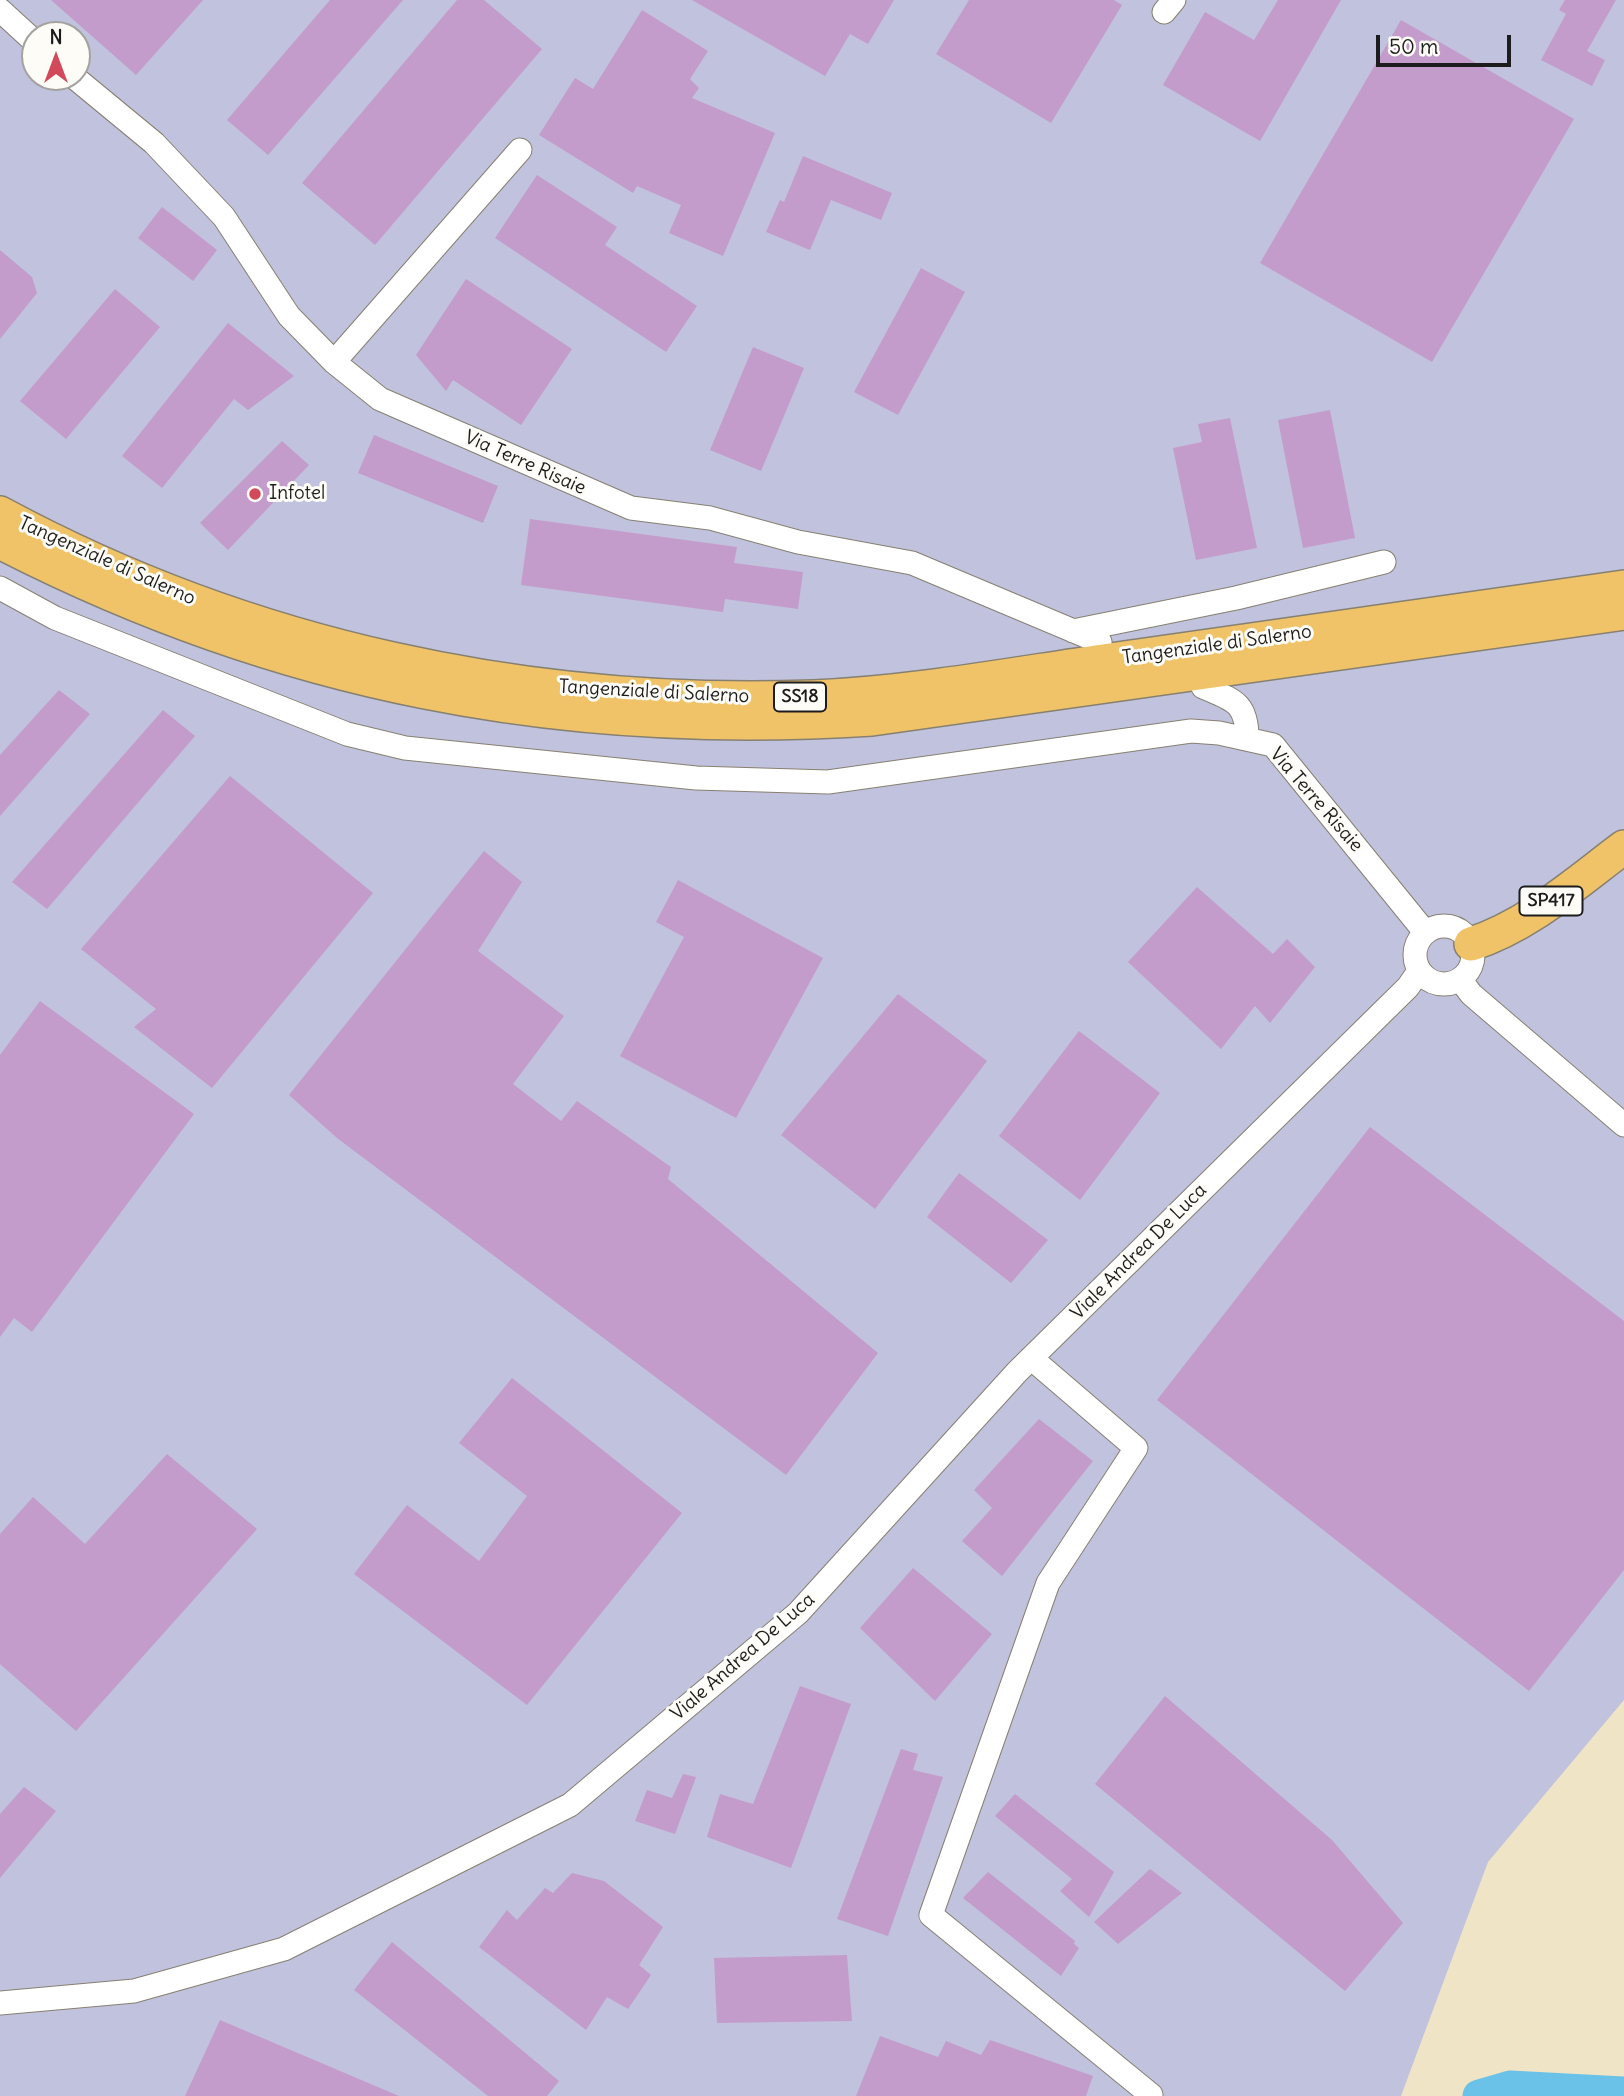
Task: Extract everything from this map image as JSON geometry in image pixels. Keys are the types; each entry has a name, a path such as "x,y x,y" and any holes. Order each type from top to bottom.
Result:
{"highway":[{"name":"Tangenziale di Salerno","path":"0,513 160,588 240,618 308,638 450,672 625,695 813,697 871,692 1624,587"},
{"name":"Tangenziale di Salerno","path":"0,542 107,594 159,615 232,642 326,671 496,706 590,718 668,723 814,723 885,718 1624,613"},
{"name":"SP417","path":"1471,944 1489,939 1534,913 1624,847"}],"street":[{"path":"0,10 21,29"},
{"name":"Via Terre Risaie","path":"91,91 154,143 224,217 289,316 334,362 380,399 631,508 709,518 798,542 912,563 1100,642"},
{"path":"334,362 520,150"},
{"path":"1073,631 1236,598 1384,562"},
{"path":"0,588 55,618 347,734 405,748 696,779 828,782 1191,731 1247,738"},
{"name":"Via Terre Risaie","path":"1203,687 1234,700 1244,712 1247,738 1273,745 1425,932"},
{"path":"1442,925 1451,926 1460,930 1471,944 1472,964 1460,979 1452,983 1434,982 1419,971 1414,955 1419,938 1425,932 1442,925"},
{"name":"Viale Andrea De Luca","path":"0,2003 134,1990 284,1949 570,1805 798,1613 1031,1358 1408,987 1419,971"},
{"path":"1460,979 1471,994 1624,1125"},
{"path":"1031,1358 1136,1448 1048,1583 931,1914 1152,2095"}],"shaded area":[{"path":"0,0 1624,0 1624,1700 1488,1862 1401,2096 0,2096"}],"building":[{"path":"51,0 203,0 136,75 91,35 91,21 75,21"},
{"path":"330,0 403,0 268,155 227,120"},
{"path":"457,0 484,0 542,49 375,245 302,183"},
{"path":"692,0 894,0 868,44 850,34 825,76"},
{"path":"969,0 1114,0 1122,5 1051,123 936,54"},
{"path":"1278,0 1341,0 1260,141 1163,85 1205,12 1254,40"},
{"path":"1565,0 1616,0 1587,51 1605,60 1592,86 1541,60 1566,14 1559,10"},
{"path":"642,10 708,51 690,79 699,88 692,98 775,133 723,256 669,233 681,205 637,186 633,193 539,135 575,78 593,89"},
{"path":"1401,20 1574,119 1432,362 1260,263"},
{"path":"803,156 892,193 881,220 831,200 810,250 766,232 780,200 784,202"},
{"path":"537,175 617,227 605,245 697,306 666,352 495,238"},
{"path":"162,207 217,250 193,281 138,238"},
{"path":"0,250 32,277 37,293 0,339"},
{"path":"921,268 965,292 898,415 854,392"},
{"path":"466,279 572,349 521,425 453,380 446,391 416,355"},
{"path":"115,289 160,327 66,439 20,401"},
{"path":"228,323 294,376 248,410 234,399 162,488 122,456"},
{"path":"753,347 804,368 761,471 710,450"},
{"path":"1330,410 1355,538 1303,548 1278,420"},
{"path":"1230,418 1257,548 1196,560 1173,448 1202,442 1198,424"},
{"path":"374,435 498,486 483,523 358,473"},
{"name":"Infotel","path":"282,441 309,465 228,550 200,523"},
{"path":"530,519 737,547 734,563 803,572 798,609 725,599 723,612 521,585"},
{"path":"59,690 90,714 0,816 0,755"},
{"path":"163,710 195,736 47,909 12,882"},
{"path":"230,776 373,893 212,1088 134,1027 156,1009 81,949"},
{"path":"484,851 522,882 478,951 564,1016 513,1084 561,1121 577,1101 671,1167 668,1179 878,1353 786,1475 337,1138 289,1095"},
{"path":"678,880 823,958 736,1118 620,1056 684,937 656,922"},
{"path":"1197,887 1273,954 1287,939 1315,967 1270,1023 1255,1006 1221,1049 1128,962"},
{"path":"898,994 987,1061 875,1209 781,1135"},
{"path":"40,1001 194,1114 32,1332 14,1318 0,1337 0,1055"},
{"path":"1079,1031 1160,1093 1080,1200 999,1136"},
{"path":"1370,1127 1624,1321 1624,1570 1529,1691 1157,1400"},
{"path":"959,1173 1048,1240 1011,1283 927,1217"},
{"path":"512,1378 682,1513 527,1705 354,1574 407,1505 479,1561 527,1496 459,1443"},
{"path":"1039,1419 1093,1461 1002,1576 962,1541 992,1508 974,1490"},
{"path":"167,1454 257,1529 76,1731 0,1664 0,1534 33,1497 85,1544"},
{"path":"913,1568 992,1634 935,1701 860,1628"},
{"path":"800,1686 851,1704 791,1868 707,1837 720,1794 753,1804"},
{"path":"1165,1696 1332,1840 1403,1923 1345,1991 1095,1784"},
{"path":"901,1749 918,1754 913,1770 943,1777 888,1936 837,1919"},
{"path":"683,1774 696,1777 675,1834 635,1821 647,1790 672,1798"},
{"path":"24,1787 56,1811 0,1878 0,1814"},
{"path":"1015,1794 1114,1872 1089,1917 1060,1891 1072,1879 995,1816"},
{"path":"1150,1869 1182,1893 1118,1944 1094,1922"},
{"path":"988,1872 1075,1941 1074,1944 1079,1948 1061,1976 963,1898"},
{"path":"572,1873 604,1881 663,1927 639,1965 651,1975 628,2009 607,1997 586,2030 479,1947 507,1910 517,1920 545,1888 553,1893"},
{"path":"392,1942 559,2081 547,2096 488,2096 354,1990"},
{"path":"847,1955 852,2021 717,2023 714,1958"},
{"path":"220,2020 399,2096 185,2096"},
{"path":"880,2036 938,2057 946,2041 981,2055 990,2040 1093,2076 1086,2096 856,2096"}],"waterway":[{"path":"1479,2096 1510,2087 1624,2093"}],"place":[{"name":"Infotel","path":"255,494"}]}
